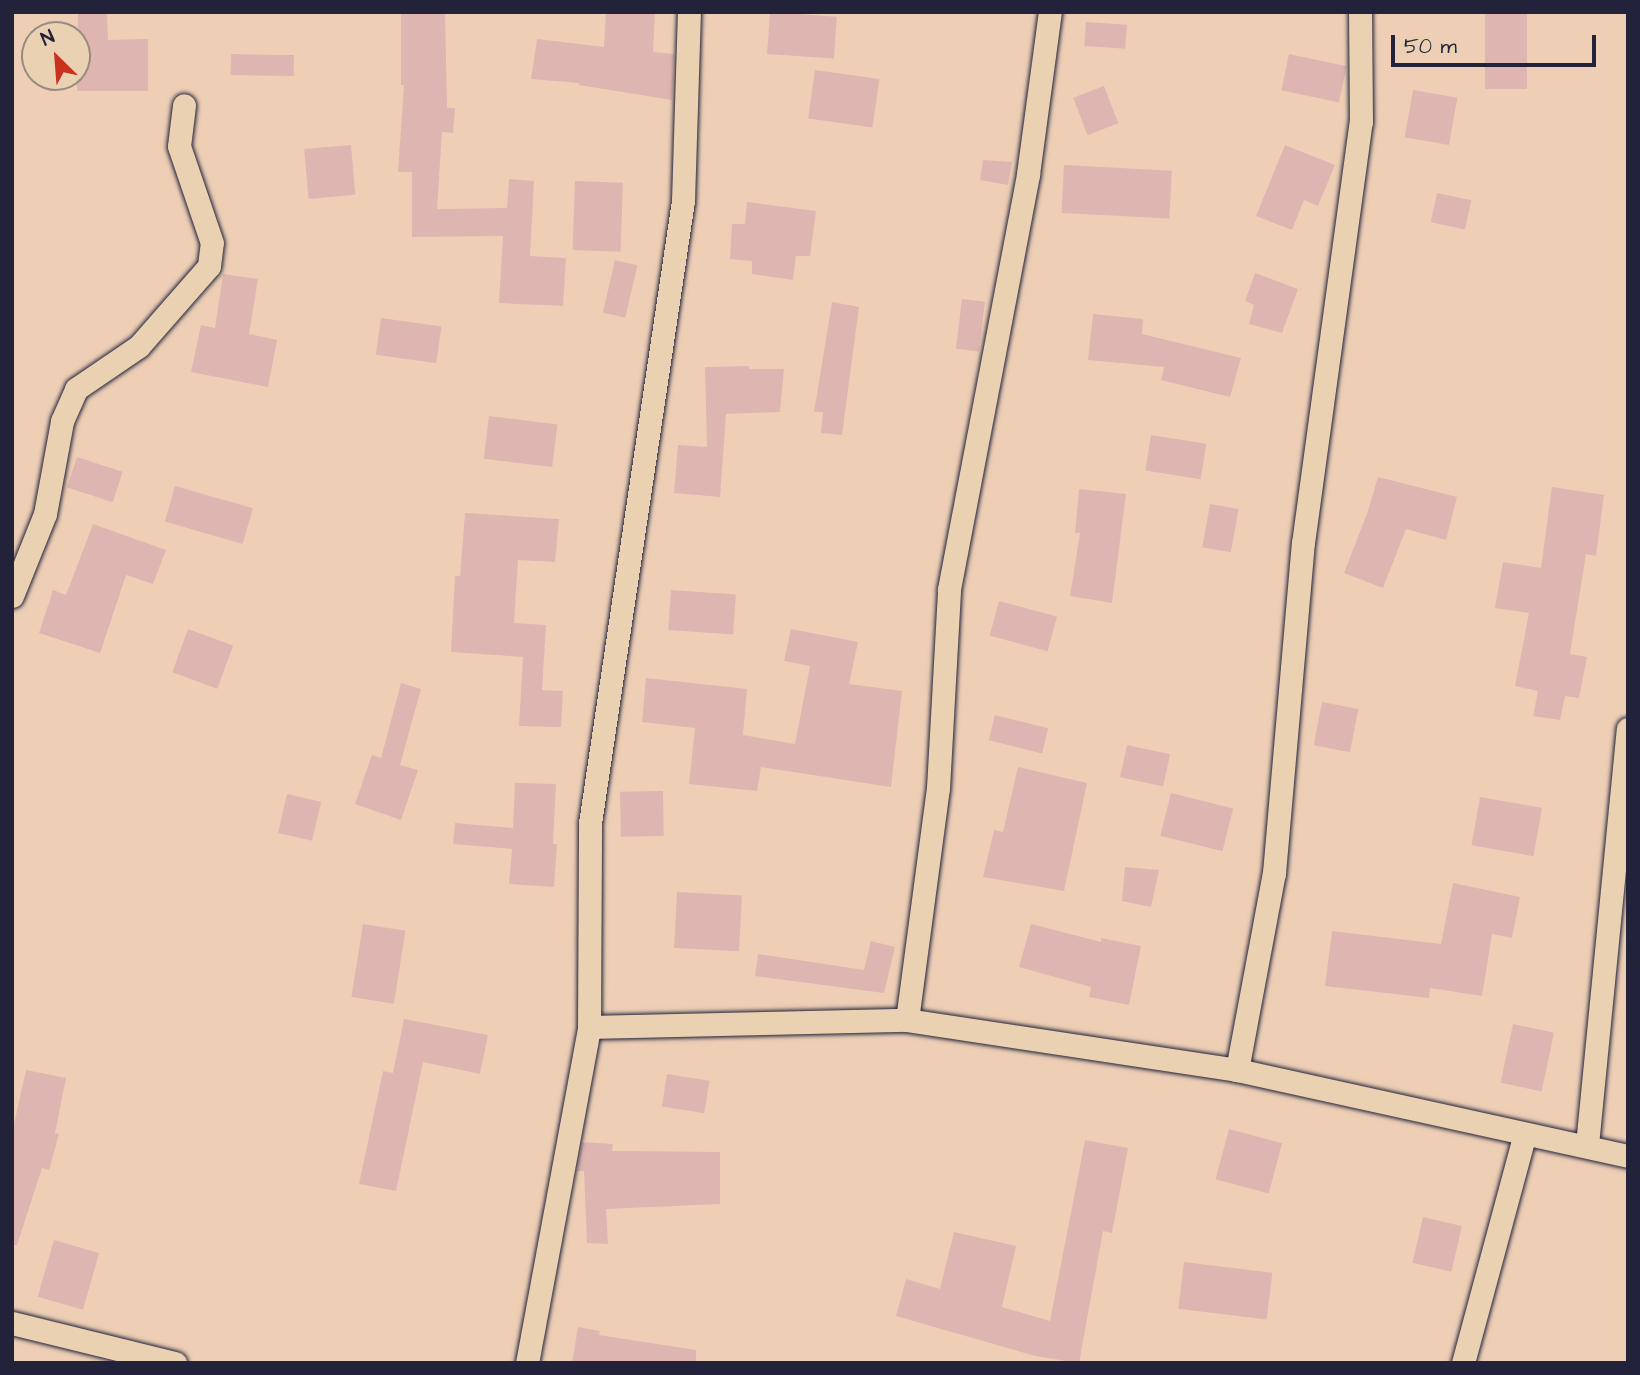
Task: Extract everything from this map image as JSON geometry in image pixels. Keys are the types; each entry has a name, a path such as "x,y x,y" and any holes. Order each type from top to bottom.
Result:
{"street":[{"path":"527,1363 589,1027 590,823 684,201 689,12"},
{"path":"907,1020 938,788 949,589 1028,174 1050,12"},
{"path":"1237,1070 1274,873 1303,543 1361,122 1360,12"},
{"path":"12,596 45,514 62,421 76,389 139,346 209,266 212,243 179,146 184,106"},
{"path":"1587,1145 1628,729"},
{"path":"589,1027 907,1020 1237,1070 1628,1156"},
{"path":"1463,1363 1525,1135"},
{"path":"12,1323 175,1363"}],"building":[{"path":"78,12 107,12 108,40 148,39 148,91 91,91 91,21 78,21"},
{"path":"401,12 445,12 447,108 455,108 453,133 442,132 437,209 507,208 509,179 534,181 530,256 566,258 563,306 499,303 503,236 412,237 412,172 398,172 404,85 401,85"},
{"path":"606,12 655,12 653,52 674,54 672,100 579,83 531,79 537,39 604,47"},
{"path":"770,12 837,17 834,59 767,54"},
{"path":"1485,12 1527,12 1527,89 1485,89"},
{"path":"1086,22 1127,25 1125,49 1084,46"},
{"path":"231,54 294,55 294,76 231,75"},
{"path":"1289,54 1347,66 1339,102 1281,90"},
{"path":"815,70 879,79 873,128 808,119"},
{"path":"1104,86 1118,123 1088,135 1073,98"},
{"path":"1413,90 1457,98 1449,145 1405,137"},
{"path":"351,145 355,195 309,199 304,149"},
{"path":"1285,145 1335,165 1318,206 1304,200 1292,230 1256,216"},
{"path":"983,160 1012,162 1008,185 980,180"},
{"path":"1064,165 1172,171 1169,219 1061,213"},
{"path":"575,181 623,183 621,252 573,250"},
{"path":"1437,193 1471,200 1465,230 1431,222"},
{"path":"747,202 816,211 810,256 796,256 793,280 752,274 752,261 730,259 732,224 745,224"},
{"path":"615,260 637,265 625,318 603,313"},
{"path":"1255,273 1298,289 1282,333 1249,324 1254,305 1245,301"},
{"path":"223,274 258,279 249,334 277,340 268,387 191,372 201,325 215,328"},
{"path":"962,299 985,302 979,351 956,349"},
{"path":"832,302 859,307 842,435 821,433 823,412 814,412"},
{"path":"1093,314 1143,319 1142,334 1241,358 1230,397 1161,380 1164,367 1088,360"},
{"path":"381,318 441,326 436,363 376,355"},
{"path":"749,366 749,369 784,369 780,412 726,414 720,497 674,493 678,445 707,447 705,367"},
{"path":"489,416 557,424 552,467 484,459"},
{"path":"1151,435 1206,444 1201,479 1145,471"},
{"path":"77,457 123,472 113,502 67,487"},
{"path":"1378,477 1457,497 1446,540 1406,529 1383,588 1344,573"},
{"path":"175,486 253,508 243,544 165,522"},
{"path":"1552,487 1604,495 1596,556 1586,554 1570,654 1587,657 1579,698 1565,696 1560,720 1533,716 1538,691 1515,686 1529,613 1495,608 1503,562 1541,568"},
{"path":"1079,489 1126,494 1112,603 1070,596 1080,533 1075,533"},
{"path":"1210,504 1239,509 1231,552 1202,547"},
{"path":"465,513 559,519 555,562 518,560 514,623 546,625 542,690 563,691 561,727 519,726 523,657 451,652 455,576 460,576"},
{"path":"93,524 166,550 153,584 126,575 100,653 39,633 53,590 66,595"},
{"path":"671,590 736,595 733,634 668,630"},
{"path":"999,601 1057,617 1048,651 990,636"},
{"path":"188,629 233,645 217,689 172,672"},
{"path":"791,629 858,642 849,684 902,691 891,787 761,767 757,791 689,784 695,728 642,722 646,678 747,689 743,735 795,744 810,666 784,661"},
{"path":"401,683 421,689 400,765 418,770 401,820 355,804 372,755 381,758"},
{"path":"1322,702 1358,709 1350,752 1314,745"},
{"path":"995,715 1048,728 1042,754 989,740"},
{"path":"1127,745 1170,754 1163,786 1120,777"},
{"path":"1018,767 1087,783 1064,891 983,877 994,830 1003,832"},
{"path":"515,783 556,784 553,844 557,844 554,887 509,884 512,849 453,844 455,823 513,828"},
{"path":"663,791 664,836 621,837 620,792"},
{"path":"1171,793 1233,808 1222,851 1160,836"},
{"path":"287,794 321,802 312,841 278,833"},
{"path":"1480,797 1542,808 1534,856 1471,845"},
{"path":"1125,867 1159,870 1151,907 1122,901"},
{"path":"1453,883 1520,897 1512,938 1492,934 1482,996 1430,988 1429,998 1325,986 1332,931 1441,944"},
{"path":"677,892 742,895 739,951 674,948"},
{"path":"363,924 405,931 394,1004 351,997"},
{"path":"1031,924 1101,942 1101,938 1141,946 1129,1005 1089,997 1091,987 1019,967"},
{"path":"871,941 895,947 884,993 755,976 758,954 864,970"},
{"path":"404,1019 488,1035 480,1074 423,1062 396,1191 359,1184 383,1071 393,1073"},
{"path":"1513,1024 1554,1033 1542,1091 1501,1083"},
{"path":"26,1070 66,1078 55,1133 59,1134 49,1170 42,1168 17,1245 12,1245 12,1133"},
{"path":"667,1074 709,1081 704,1113 662,1107"},
{"path":"1229,1129 1282,1143 1269,1193 1216,1179"},
{"path":"1085,1140 1128,1148 1112,1233 1103,1231 1079,1363 1035,1356 896,1316 906,1279 940,1289 954,1232 1016,1246 1002,1307 1050,1321"},
{"path":"582,1142 613,1144 612,1151 720,1152 720,1204 606,1209 608,1244 587,1243 584,1171 577,1171"},
{"path":"1423,1217 1462,1226 1451,1272 1412,1263"},
{"path":"54,1240 99,1253 83,1310 38,1297"},
{"path":"1184,1262 1272,1273 1267,1319 1178,1309"},
{"path":"578,1327 600,1331 599,1335 696,1350 696,1363 572,1363"}]}
